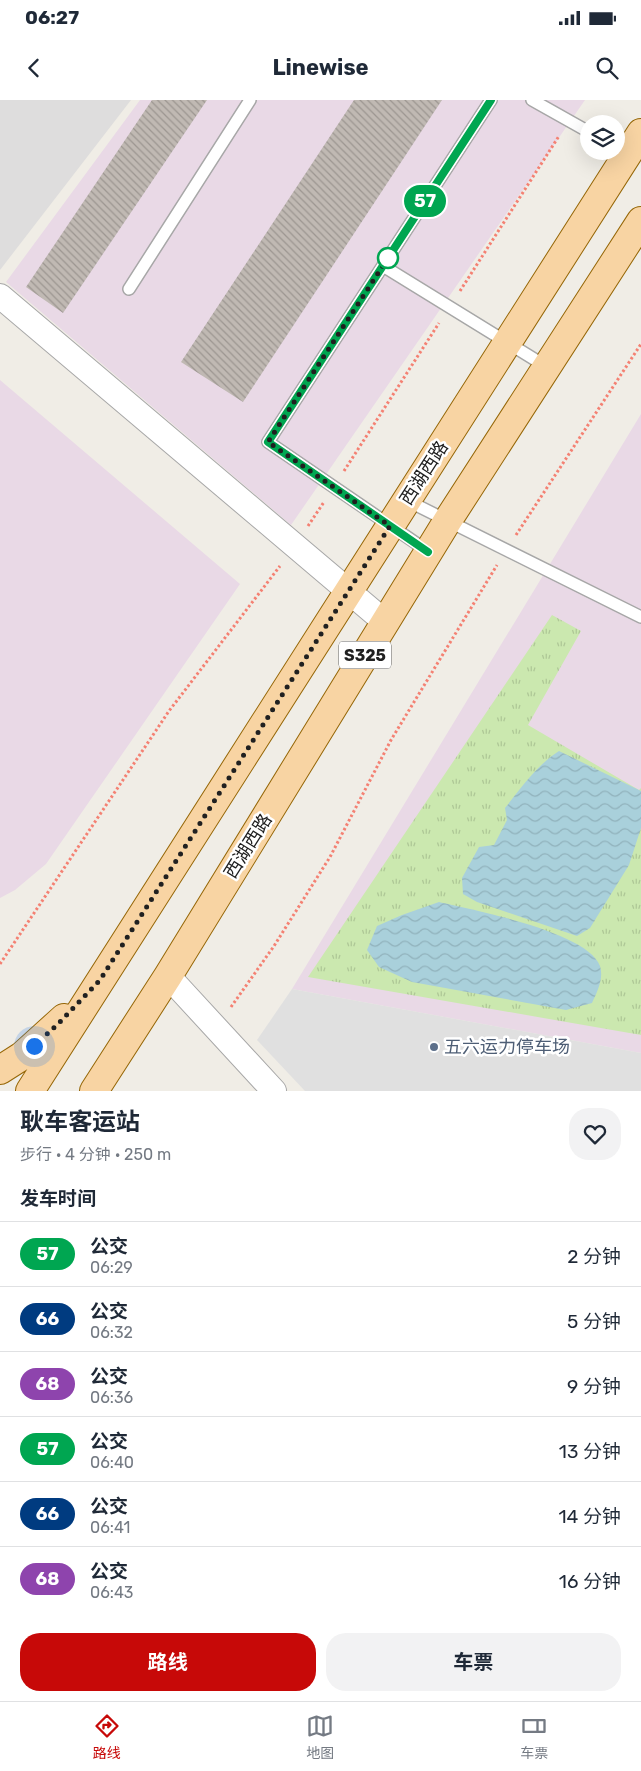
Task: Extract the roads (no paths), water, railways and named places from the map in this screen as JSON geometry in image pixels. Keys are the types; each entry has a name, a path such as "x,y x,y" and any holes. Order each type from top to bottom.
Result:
{"main road":[{"name":"西湖西路","path":"30,1091 630,148"},
{"name":"西湖西路","path":"94,1091 146,1012 448,520 641,221"},
{"path":"0,1070 22,1056 58,1024 100,980"},
{"path":"112,1091 146,1012"}],"street":[{"path":"0,296 385,622"},
{"path":"168,976 274,1091"}],"lane":[{"path":"129,289 250,100"},
{"path":"428,552 268,442 491,100"},
{"path":"532,100 580,127"},
{"path":"383,266 547,367"},
{"path":"406,500 641,617"}],"water":[{"path":"559,751 641,791 641,828 629,865 590,928 577,936 477,902 463,894 462,878 479,847 494,845 507,820 505,808 536,770"},
{"path":"439,902 528,924 575,943 591,954 600,966 601,981 592,1003 566,1010 412,982 379,967 367,950 377,926"}],"place":[{"name":"五六运力停车场","path":"434,1047"}]}
